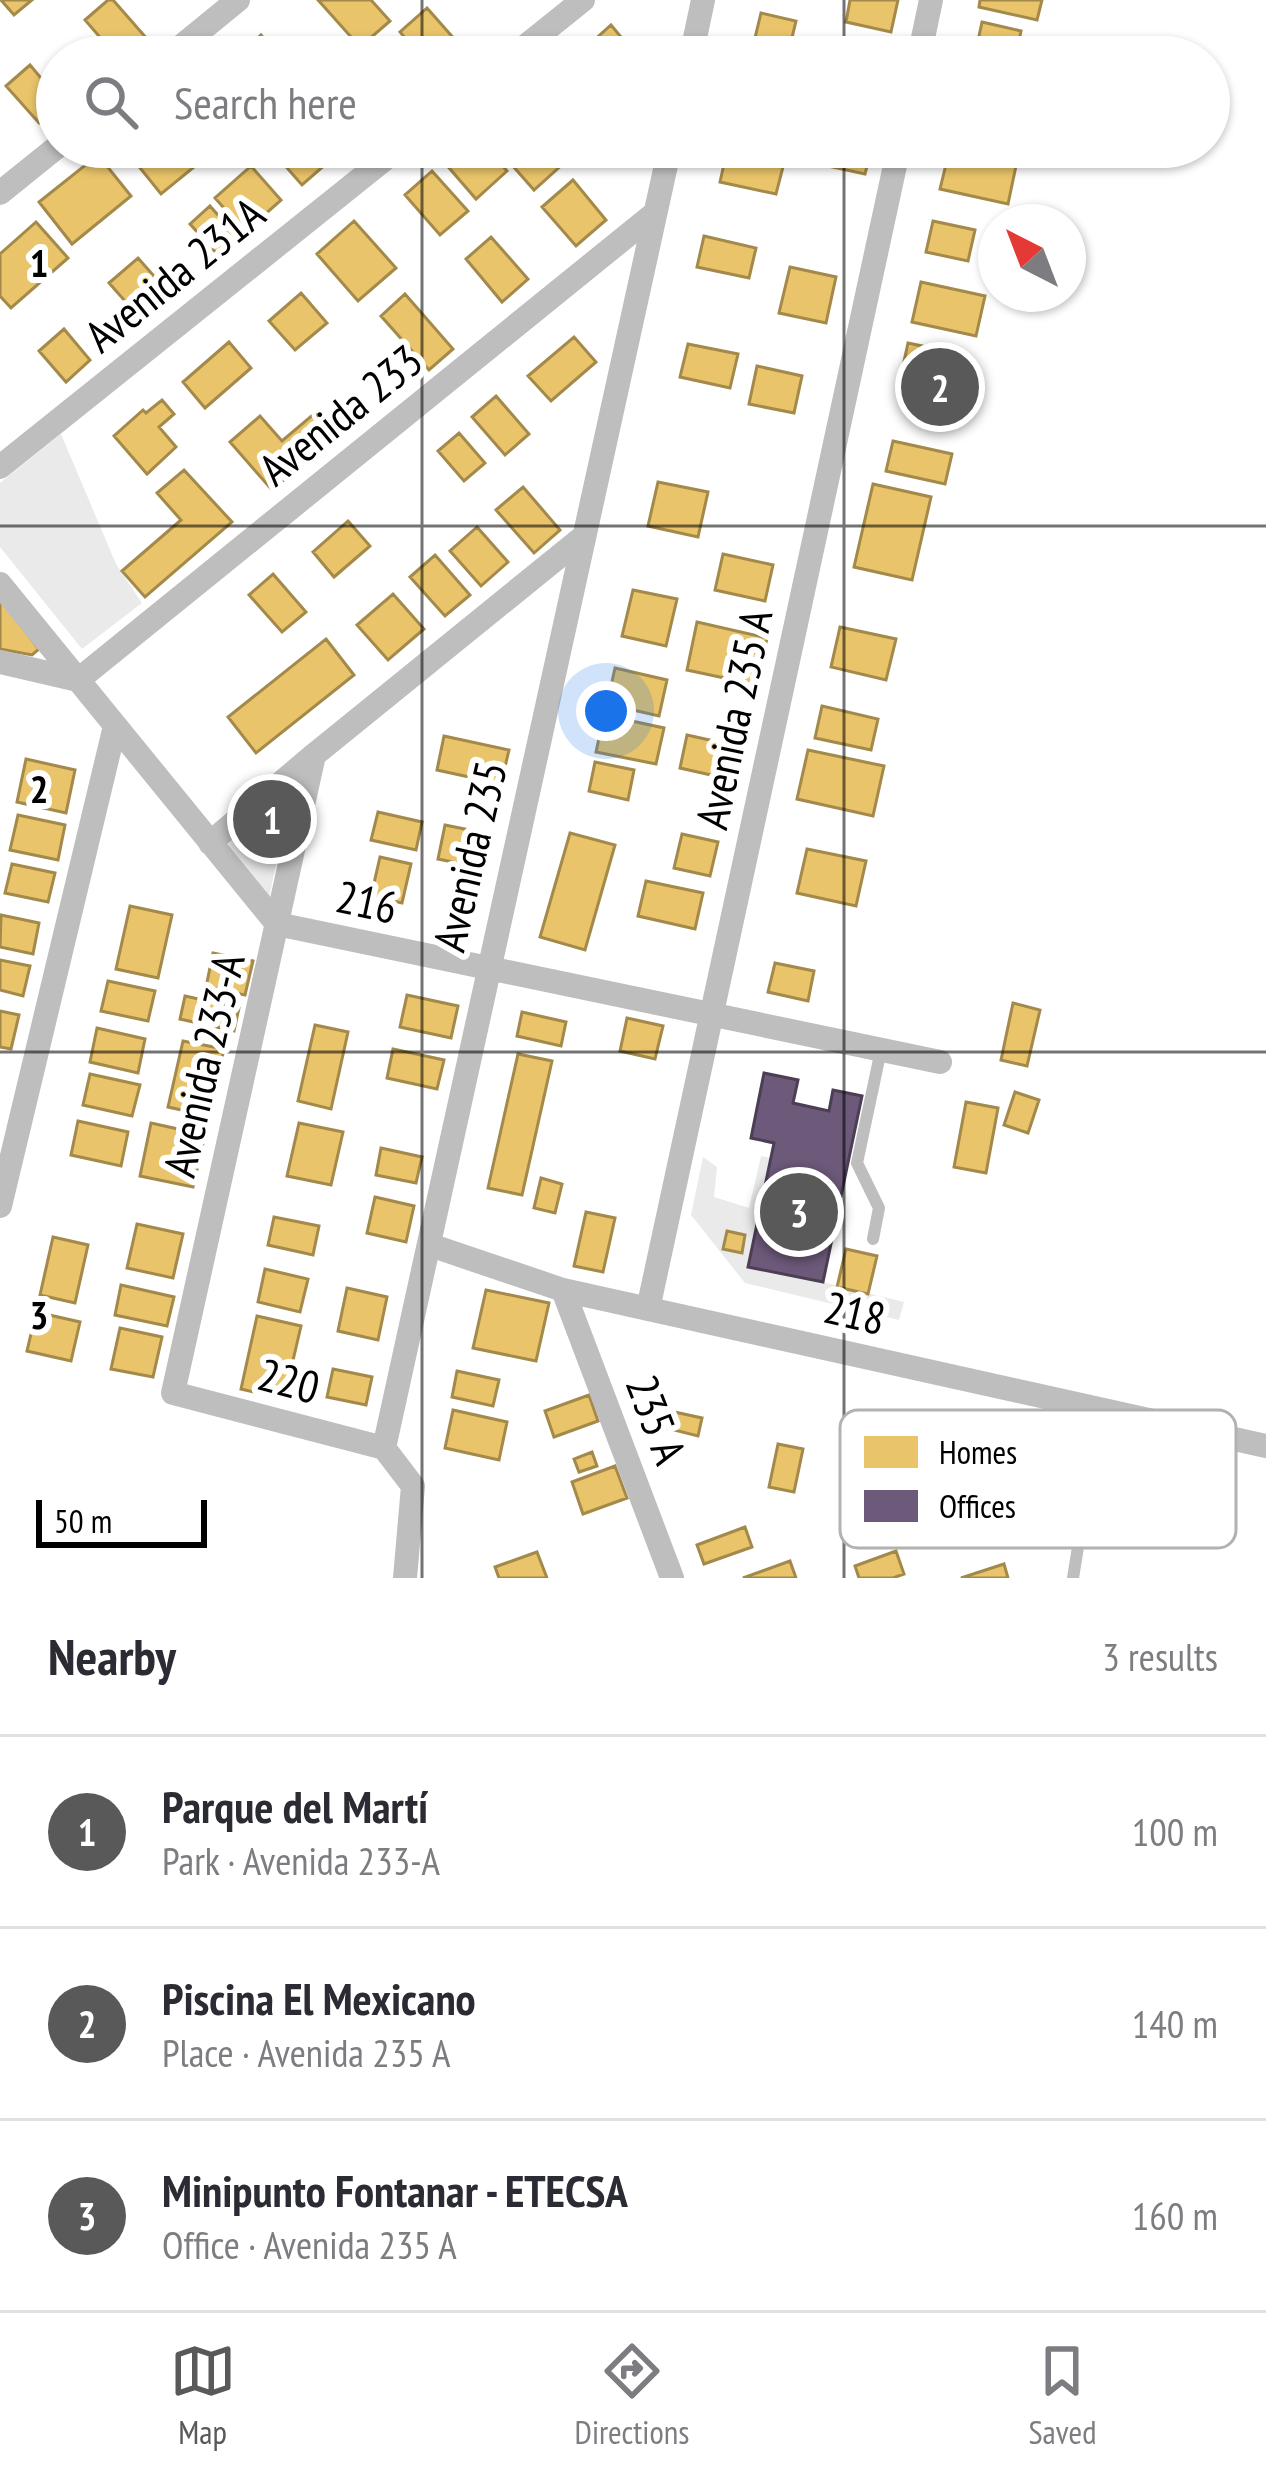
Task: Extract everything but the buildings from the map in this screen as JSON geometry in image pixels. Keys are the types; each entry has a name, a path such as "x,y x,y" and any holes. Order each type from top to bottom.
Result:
{"street":[{"path":"194,36 238,0"},
{"path":"538,36 583,0"},
{"path":"695,36 703,0"},
{"path":"923,36 931,0"},
{"path":"0,193 36,164"},
{"name":"Avenida 231A","path":"0,467 374,168"},
{"name":"Avenida 235","path":"383,1448 666,168"},
{"name":"Avenida 235 A","path":"648,1309 894,168"},
{"name":"Avenida 233","path":"78,680 656,213"},
{"path":"210,843 583,537"},
{"name":"216","path":"0,584 277,924 940,1061"},
{"path":"0,662 78,680"},
{"path":"0,1206 115,726"},
{"name":"Avenida 233-A","path":"173,1393 314,755"},
{"name":"218","path":"430,1245 563,1290 1096,1410"},
{"name":"235 A","path":"563,1290 672,1578"},
{"name":"220","path":"173,1393 383,1448"},
{"name":"218","path":"1236,1440 1266,1446"},
{"path":"383,1448 413,1486 405,1578"}],"lane":[{"path":"873,1239 879,1208 857,1163 881,1049"},
{"path":"1073,1578 1078,1548"}],"shaded area":[{"path":"61,434 116,564 142,603 82,649 0,547 0,483"},
{"path":"291,792 269,898 226,846"},
{"path":"761,1156 771,1158 823,1282 904,1302 899,1320 745,1283 691,1215 703,1157 717,1167 714,1197 749,1208"}],"place":[{"name":"Piscina El Mexicano","path":"940,387"},
{"name":"Parque del Martí","path":"272,819"},
{"name":"Minipunto Fontanar - ETECSA","path":"799,1212"}]}
